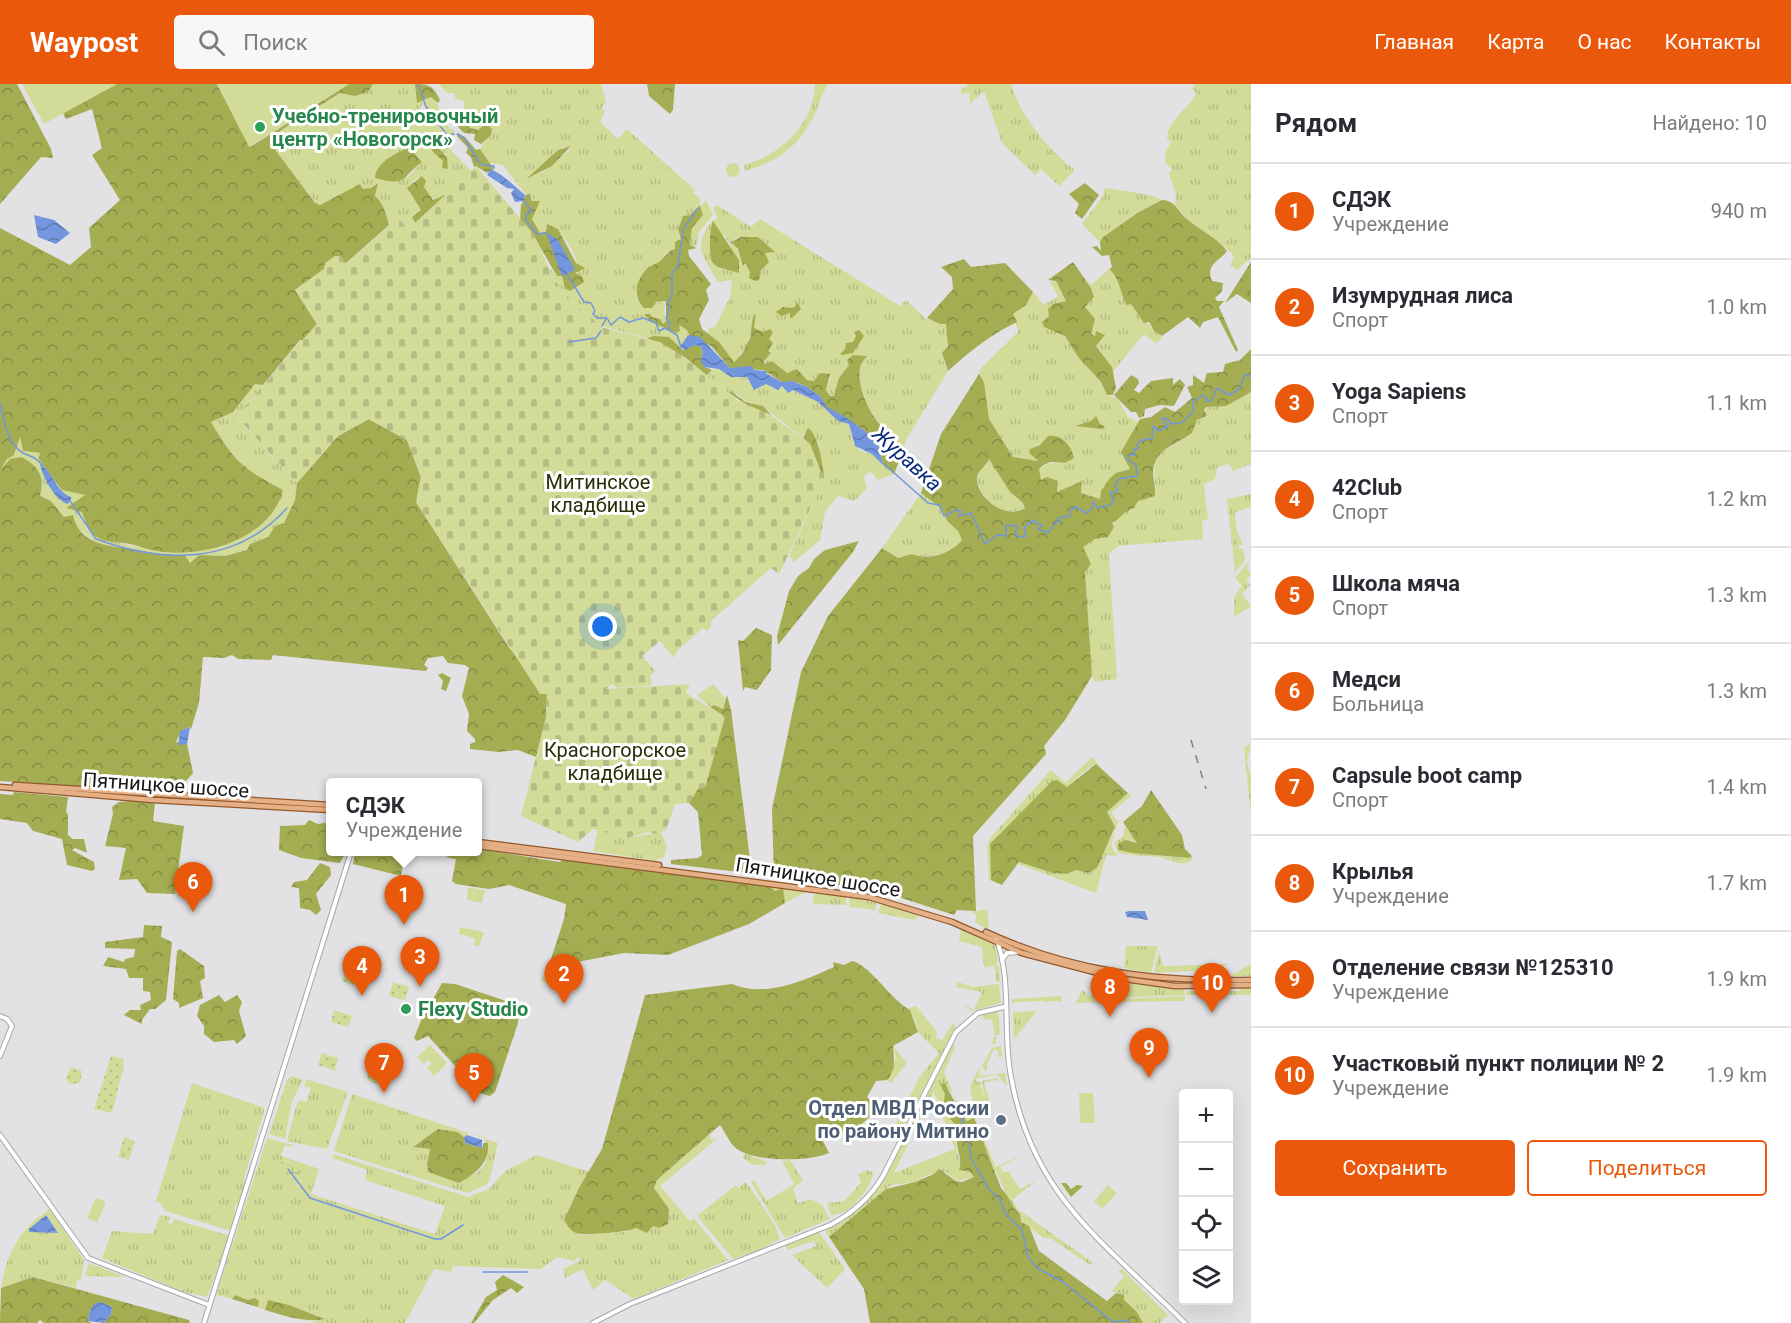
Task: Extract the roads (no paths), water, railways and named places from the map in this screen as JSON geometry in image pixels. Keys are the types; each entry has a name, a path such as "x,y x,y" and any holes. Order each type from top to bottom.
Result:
{"main road":[{"name":"Пятницкое шоссе","path":"0,786 153,800 326,808"},
{"name":"Пятницкое шоссе","path":"482,845 870,894 909,904 1022,952 1090,972 1149,983 1251,985"},
{"name":"Пятницкое шоссе","path":"998,942 1008,942 1131,976 1186,981 1251,980"}],"street":[{"path":"204,1323 240,1214 350,856"},
{"path":"1008,942 998,942 1008,1059 1024,1131 1038,1164 1062,1200 1081,1222 1185,1323"},
{"path":"1001,961 1009,952 1022,952"},
{"path":"593,1323 630,1304 830,1225 853,1211 873,1193 883,1176 956,1032 978,1014 1004,1007"},
{"path":"0,1016 10,1021 11,1028 0,1056"},
{"path":"0,1135 88,1258 209,1305"}],"water":[{"path":"491,169 525,195 524,201 515,202 511,193 514,189 507,188 487,175"},
{"path":"34,215 54,220 70,233 56,244 38,237"},
{"path":"546,232 558,240 575,270 562,276"},
{"path":"688,335 700,337 730,368 751,366 754,370 766,371 767,374 782,382 792,381 807,387 821,397 827,407 847,418 877,440 883,465 872,454 855,446 849,424 838,421 818,402 793,390 788,393 782,386 778,390 766,384 754,390 747,377 731,377 719,369 704,367 701,360 703,352 701,347 695,345 685,350 680,347"},
{"path":"40,464 45,467 61,490 71,497 71,501 67,504 54,492 46,481"},
{"path":"190,727 187,744 178,745 180,731"},
{"path":"1145,911 1148,920 1127,917 1125,912"},
{"path":"467,1135 482,1140 482,1148 465,1143 464,1137"},
{"path":"46,1215 58,1233 29,1232 29,1229"},
{"path":"101,1302 112,1307 111,1314 104,1323 88,1321 93,1306"}],"waterway":[{"name":"Журавка","path":"418,84 426,107 447,135 454,134"},
{"name":"Журавка","path":"457,134 464,138 479,162 483,165 494,166 494,168"},
{"name":"Журавка","path":"524,201 532,211 526,214 526,220 537,234 545,233"},
{"path":"669,329 670,323 666,318 669,310 668,302 672,296 672,273 677,268 684,228 697,209"},
{"name":"Журавка","path":"567,274 584,302 591,303 595,311 593,314 597,318 607,318 611,325 620,317 629,322 643,318 656,323 659,331 665,328 677,335 681,347"},
{"name":"Журавка","path":"602,326 606,319"},
{"path":"569,342 596,338 601,331"},
{"name":"Журавка","path":"883,463 928,503 939,505 944,516 956,510 961,511 959,516 971,513 985,544 997,535 1006,536 1006,525 1017,526 1015,534 1019,537 1026,536 1024,529 1027,524 1035,520 1035,523 1042,525 1038,529 1048,533 1056,522 1060,522 1058,518 1070,516 1071,510 1076,507 1087,513 1092,508 1093,502 1098,508 1110,505 1114,500 1110,493 1118,491 1115,486 1119,479 1137,476 1136,465 1127,459 1129,455 1135,455 1134,449 1138,449 1137,445 1141,440 1152,439 1153,426 1159,431 1168,426 1162,418 1168,419 1171,424 1181,423 1193,412 1193,402 1203,395 1211,401 1217,388 1229,395 1239,389 1245,375 1251,376"},
{"path":"0,404 13,444 43,466"},
{"path":"71,502 96,539 147,553 173,555 198,554 222,549 245,540 267,527 287,508"},
{"path":"954,1108 967,1128 971,1158 989,1190 999,1198 1006,1215 1022,1230 1028,1257 1037,1268 1063,1282 1113,1322 1127,1320 1129,1323"},
{"path":"288,1169 310,1198 435,1239 441,1239 463,1225"},
{"path":"483,1272 527,1272"}],"railway":[{"path":"1191,740 1206,789"}],"place":[{"name":"Учебно-тренировочный центр «Новогорск»","path":"260,127"},
{"name":"Медси","path":"193,912"},
{"name":"СДЭК","path":"404,925"},
{"name":"Yoga Sapiens","path":"420,987"},
{"name":"42Club","path":"362,996"},
{"name":"Изумрудная лиса","path":"564,1004"},
{"name":"Flexy Studio","path":"406,1009"},
{"name":"Участковый пункт полиции № 2","path":"1212,1013"},
{"name":"Крылья","path":"1110,1017"},
{"name":"Отделение связи №125310","path":"1149,1078"},
{"name":"Capsule boot camp","path":"384,1093"},
{"name":"Школа мяча","path":"474,1103"},
{"name":"Отдел МВД России по району Митино","path":"1001,1120"}],"park label":[{"name":"Митинское кладбище","path":"598,494"},
{"name":"Красногорское кладбище","path":"615,762"}]}
